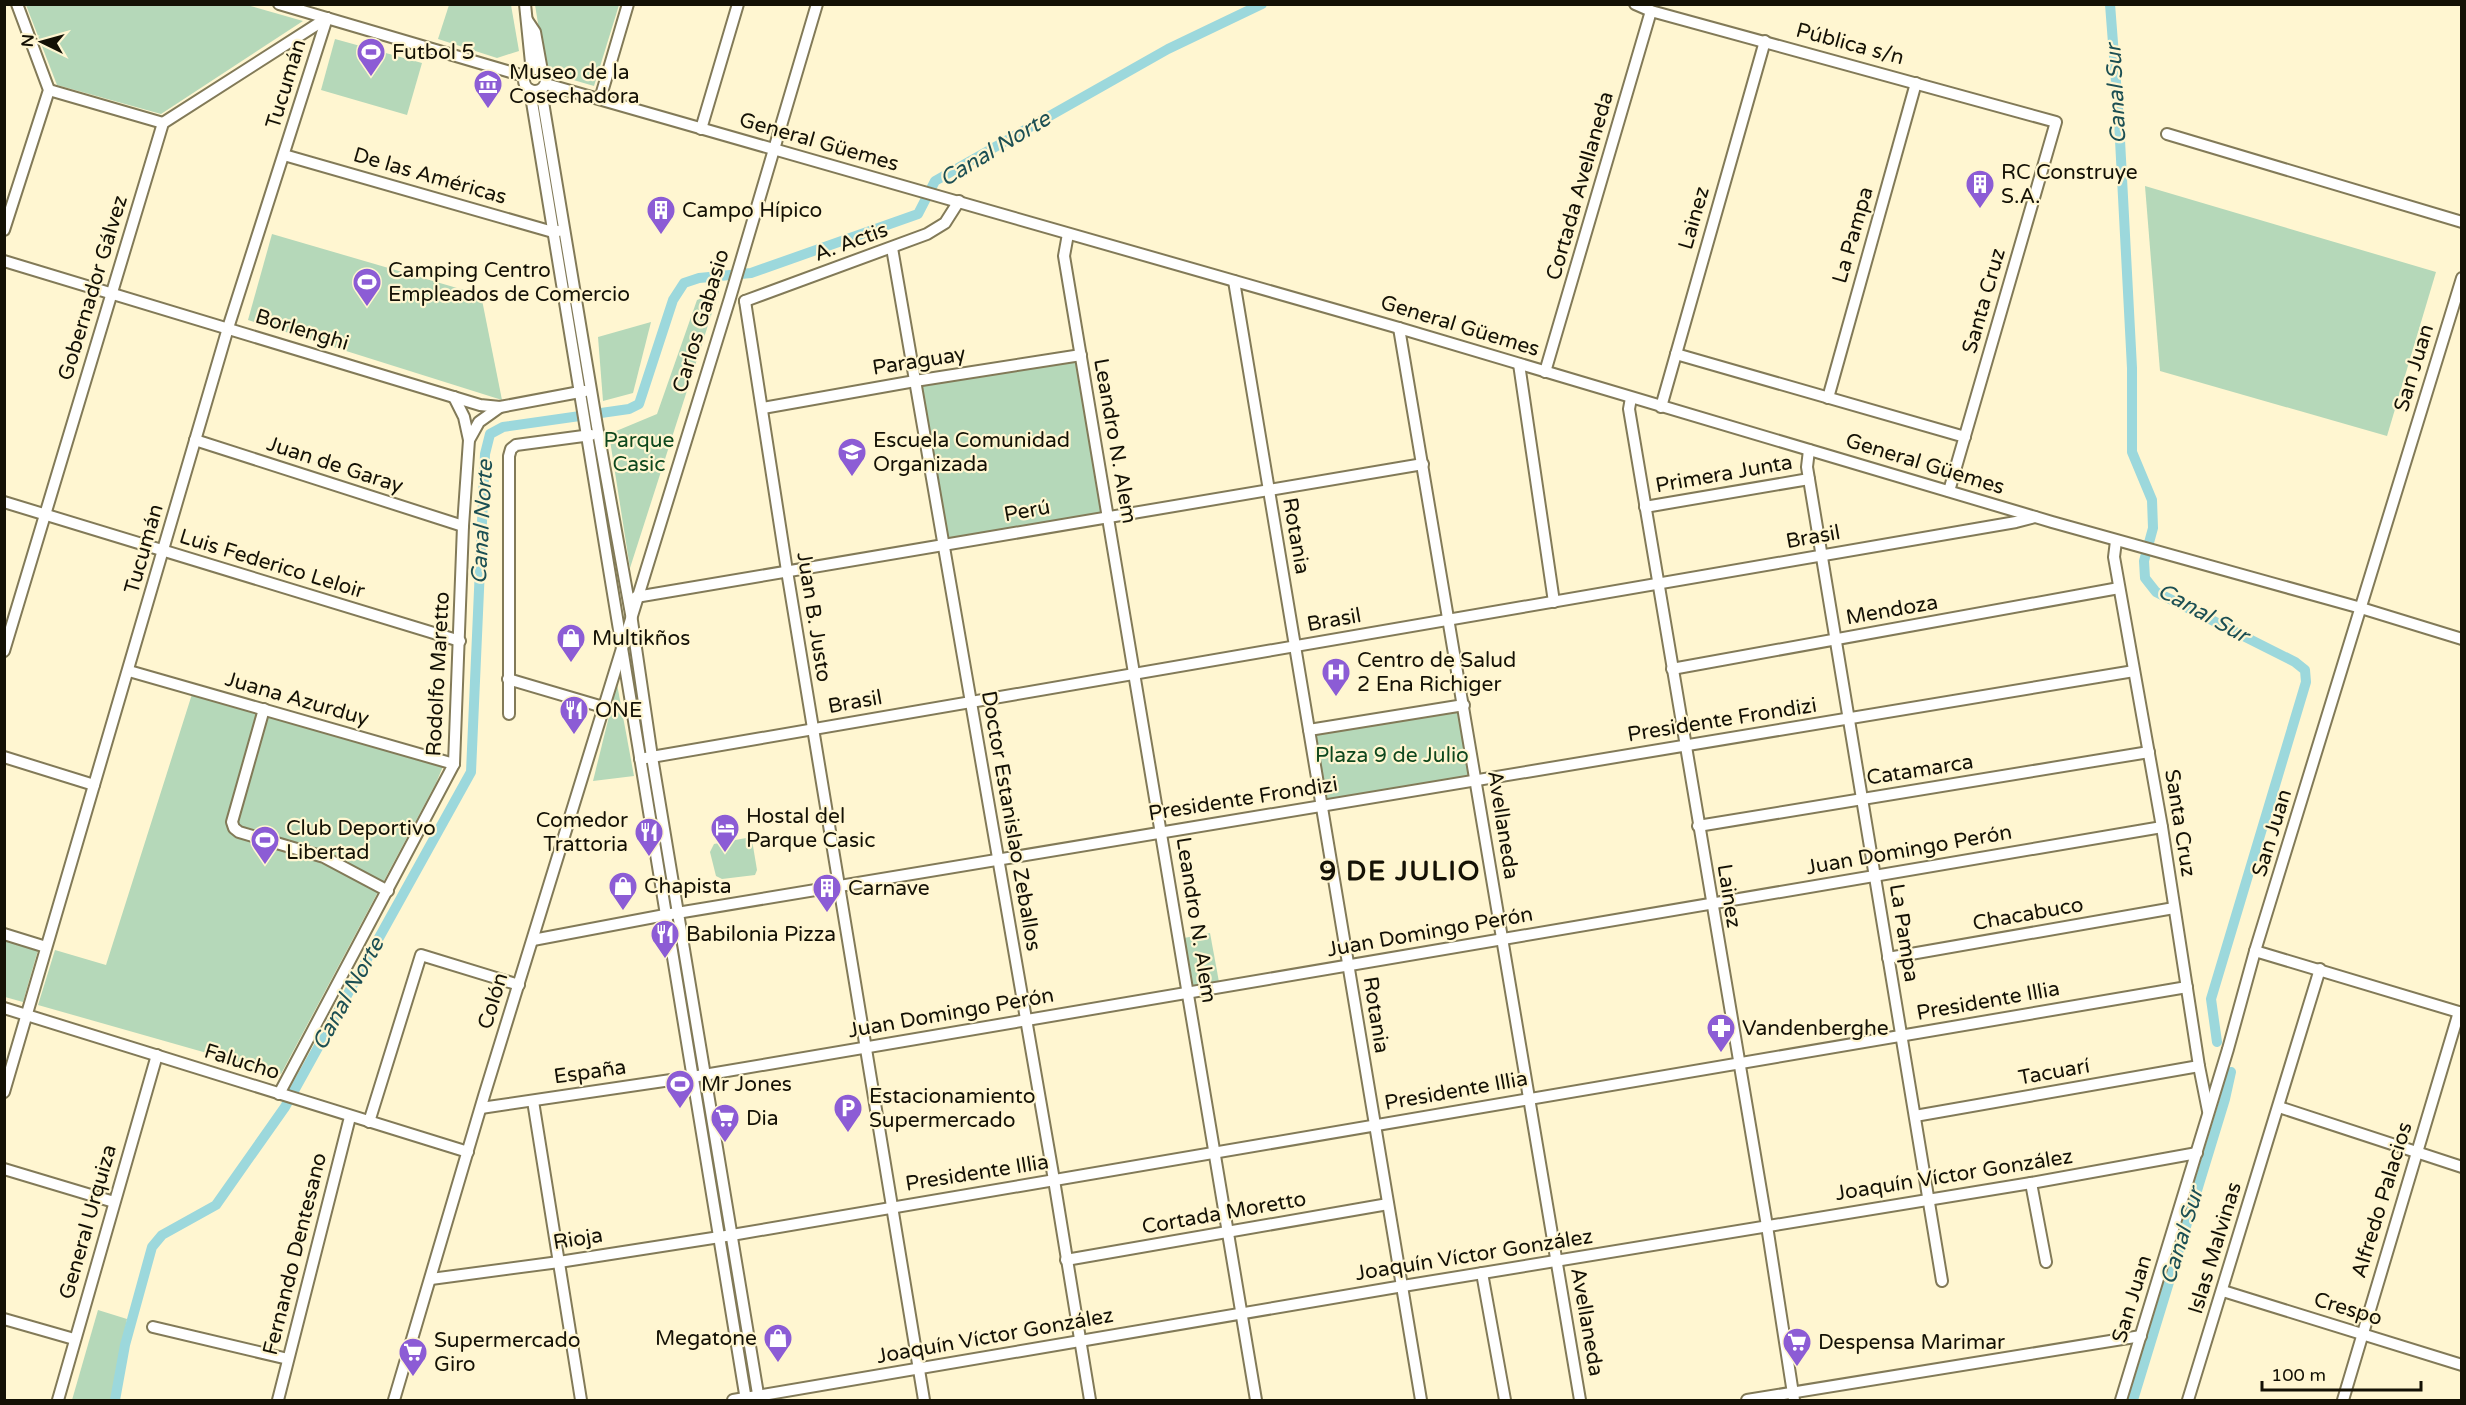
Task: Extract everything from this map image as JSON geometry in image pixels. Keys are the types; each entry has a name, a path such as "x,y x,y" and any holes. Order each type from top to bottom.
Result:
{"street":[{"path":"4,230 49,90 17,4"},
{"path":"279,4 527,73 535,68 542,71"},
{"path":"525,4 531,63 525,86 539,88"},
{"path":"600,99 628,4"},
{"path":"701,129 738,4"},
{"name":"Carlos Gabasio","path":"631,614 731,294 816,4"},
{"name":"Pública s/n","path":"1635,4 1651,11 2056,122"},
{"name":"Cortada Avellaneda","path":"1545,372 1651,11"},
{"path":"49,90 163,123 327,18"},
{"name":"Tucumán","path":"4,1092 228,328 327,18"},
{"path":"527,19 535,32 542,71 546,77 539,88 579,393 745,1400"},
{"name":"Lainez","path":"1661,407 1765,41"},
{"name":"La Pampa","path":"1828,398 1916,83"},
{"name":"General Güemes","path":"539,88 600,99 959,201 1399,328 2116,541 2361,608 2462,639"},
{"name":"Santa Cruz","path":"1949,491 2056,122"},
{"name":"Gobernador Gálvez","path":"4,651 163,123"},
{"path":"2167,134 2462,222"},
{"name":"De las Américas","path":"284,155 559,231"},
{"name":"A. Actis","path":"745,301 927,234 945,223 959,201"},
{"path":"559,231 591,390 631,614 652,757 759,1398"},
{"name":"Leandro N. Alem","path":"1068,234 1064,256 1256,1401"},
{"name":"Doctor Estanislao Zeballos","path":"892,248 1027,1020 1090,1401"},
{"name":"Borlenghi","path":"4,261 480,405 500,407 591,390"},
{"name":"San Juan","path":"2121,1401 2197,1153 2255,951 2462,278"},
{"name":"Rotania","path":"1234,281 1421,1401"},
{"path":"731,294 745,301"},
{"name":"Juan B. Justo","path":"745,301 787,571 924,1401"},
{"name":"Avellaneda","path":"1399,328 1581,1401"},
{"path":"1676,354 1965,437"},
{"name":"Paraguay","path":"763,408 1081,355"},
{"path":"1519,364 1554,602"},
{"path":"454,397 464,417 469,440"},
{"name":"Lainez","path":"1630,398 1629,409 1737,1063 1767,1226 1793,1397"},
{"path":"469,440 479,422 500,407"},
{"path":"508,714 508,456 516,445 598,430"},
{"name":"Juan de Garay","path":"195,440 463,526"},
{"name":"Rodolfo Maretto","path":"279,1094 454,764 463,526 469,440"},
{"name":"La Pampa","path":"1809,450 1807,467 1834,640 1942,1281"},
{"name":"Perú","path":"636,597 1423,464"},
{"name":"Primera Junta","path":"1645,507 1809,479"},
{"name":"Luis Federico Leloir","path":"4,502 460,641"},
{"name":"Brasil","path":"640,759 1821,556 2035,517"},
{"name":"Santa Cruz","path":"2116,541 2114,557 2162,827 2208,1112"},
{"name":"Mendoza","path":"1672,669 2119,588"},
{"name":"Colón","path":"394,1401 631,614"},
{"name":"Juana Azurduy","path":"129,671 454,764"},
{"name":"Presidente Frondizi","path":"533,940 665,915 2134,671"},
{"path":"508,679 603,707"},
{"path":"1309,730 1464,705"},
{"path":"264,710 232,822 234,828 239,832 324,857 388,891"},
{"name":"Catamarca","path":"1698,826 2149,752"},
{"path":"4,758 94,785"},
{"name":"Juan Domingo Perón","path":"705,1075 2162,827"},
{"name":"Chacabuco","path":"1888,958 2174,908"},
{"path":"4,934 46,947"},
{"path":"2255,951 2460,1012"},
{"path":"369,1122 421,955 519,985"},
{"name":"Islas Malvinas","path":"2188,1401 2320,969"},
{"name":"Presidente Illia","path":"732,1235 2187,987"},
{"name":"Falucho","path":"4,1008 468,1152"},
{"name":"Alfredo Palacios","path":"2343,1401 2460,1012"},
{"name":"General Urquiza","path":"58,1401 157,1055"},
{"name":"Tacuarí","path":"1915,1116 2199,1066"},
{"name":"España","path":"481,1108 705,1075"},
{"path":"533,1101 581,1401"},
{"path":"2279,1107 2462,1167"},
{"name":"Fernando Dentesano","path":"278,1401 350,1117"},
{"name":"Joaquín Víctor González","path":"733,1401 1403,1286 2031,1183 2197,1153"},
{"path":"4,1169 114,1202"},
{"path":"2031,1183 2046,1262"},
{"name":"Cortada Moretto","path":"1066,1260 1388,1204"},
{"name":"Rioja","path":"431,1279 560,1262 732,1235"},
{"path":"1482,1273 1505,1401"},
{"name":"Crespo","path":"2223,1292 2462,1365"},
{"path":"4,1319 74,1339"},
{"path":"153,1327 288,1359"},
{"path":"1747,1401 1793,1397 2141,1336"}],"green space":[{"path":"26,5 247,5 303,21 161,114 57,85"},
{"path":"449,5 511,5 519,51 497,58 438,39"},
{"path":"535,5 619,5 594,86 546,72"},
{"name":"Futbol 5","path":"335,39 422,63 407,115 321,90"},
{"path":"2145,186 2436,272 2387,436 2160,371"},
{"name":"Camping Centro Empleados de Comercio","path":"272,234 481,295 502,400 248,320"},
{"name":"Parque Casic","path":"719,291 630,568 609,434 657,414 697,300"},
{"path":"651,322 633,393 603,401 598,337"},
{"path":"1081,355 1108,517 944,545 915,381"},
{"path":"617,684 634,776 593,781"},
{"name":"Club Deportivo Libertad","path":"193,691 444,764 281,1074 38,1005 55,950 106,965"},
{"name":"Plaza 9 de Julio","path":"1464,705 1476,780 1321,806 1309,731"},
{"path":"746,838 752,840 757,870 755,875 722,879 716,876 710,852 714,844"},
{"path":"1210,933 1219,982 1193,986 1184,938"},
{"path":"4,940 38,950 23,1002 5,997"},
{"path":"98,1310 127,1319 112,1400 72,1400"}],"waterway":[{"name":"Canal Norte","path":"115,1400 125,1345 152,1247 162,1235 216,1205 285,1107 471,772 485,454 490,434 503,427 629,409 639,404 673,300 684,283 699,278 751,273 918,214 935,181 1168,49 1262,4"},
{"name":"Canal Sur","path":"2110,4 2119,121 2132,368 2132,452 2152,500 2153,528 2144,561 2145,578 2156,592 2295,662 2305,670 2306,682 2211,999 2217,1042"},
{"name":"Canal Sur","path":"2133,1400 2225,1099 2231,1072"}],"place":[{"name":"Futbol 5","path":"371,78"},
{"name":"Museo de la Cosechadora","path":"488,110"},
{"name":"RC Construye S.A.","path":"1980,210"},
{"name":"Campo Hípico","path":"661,236"},
{"name":"Camping Centro Empleados de Comercio","path":"367,308"},
{"name":"Escuela Comunidad Organizada","path":"852,478"},
{"name":"Multikños","path":"571,664"},
{"name":"Centro de Salud 2 Ena Richiger","path":"1336,698"},
{"name":"ONE","path":"574,736"},
{"name":"Hostal del Parque Casic","path":"725,854"},
{"name":"Comedor Trattoria","path":"649,858"},
{"name":"Club Deportivo Libertad","path":"265,866"},
{"name":"Chapista","path":"623,912"},
{"name":"Carnave","path":"827,914"},
{"name":"Babilonia Pizza","path":"665,960"},
{"name":"Vandenberghe","path":"1721,1054"},
{"name":"Mr Jones","path":"680,1110"},
{"name":"Estacionamiento Supermercado","path":"848,1134"},
{"name":"Dia","path":"725,1144"},
{"name":"Megatone","path":"778,1364"},
{"name":"Despensa Marimar","path":"1797,1368"},
{"name":"Supermercado Giro","path":"413,1378"}],"district":[{"name":"9 DE JULIO","path":"1400,871"}]}
